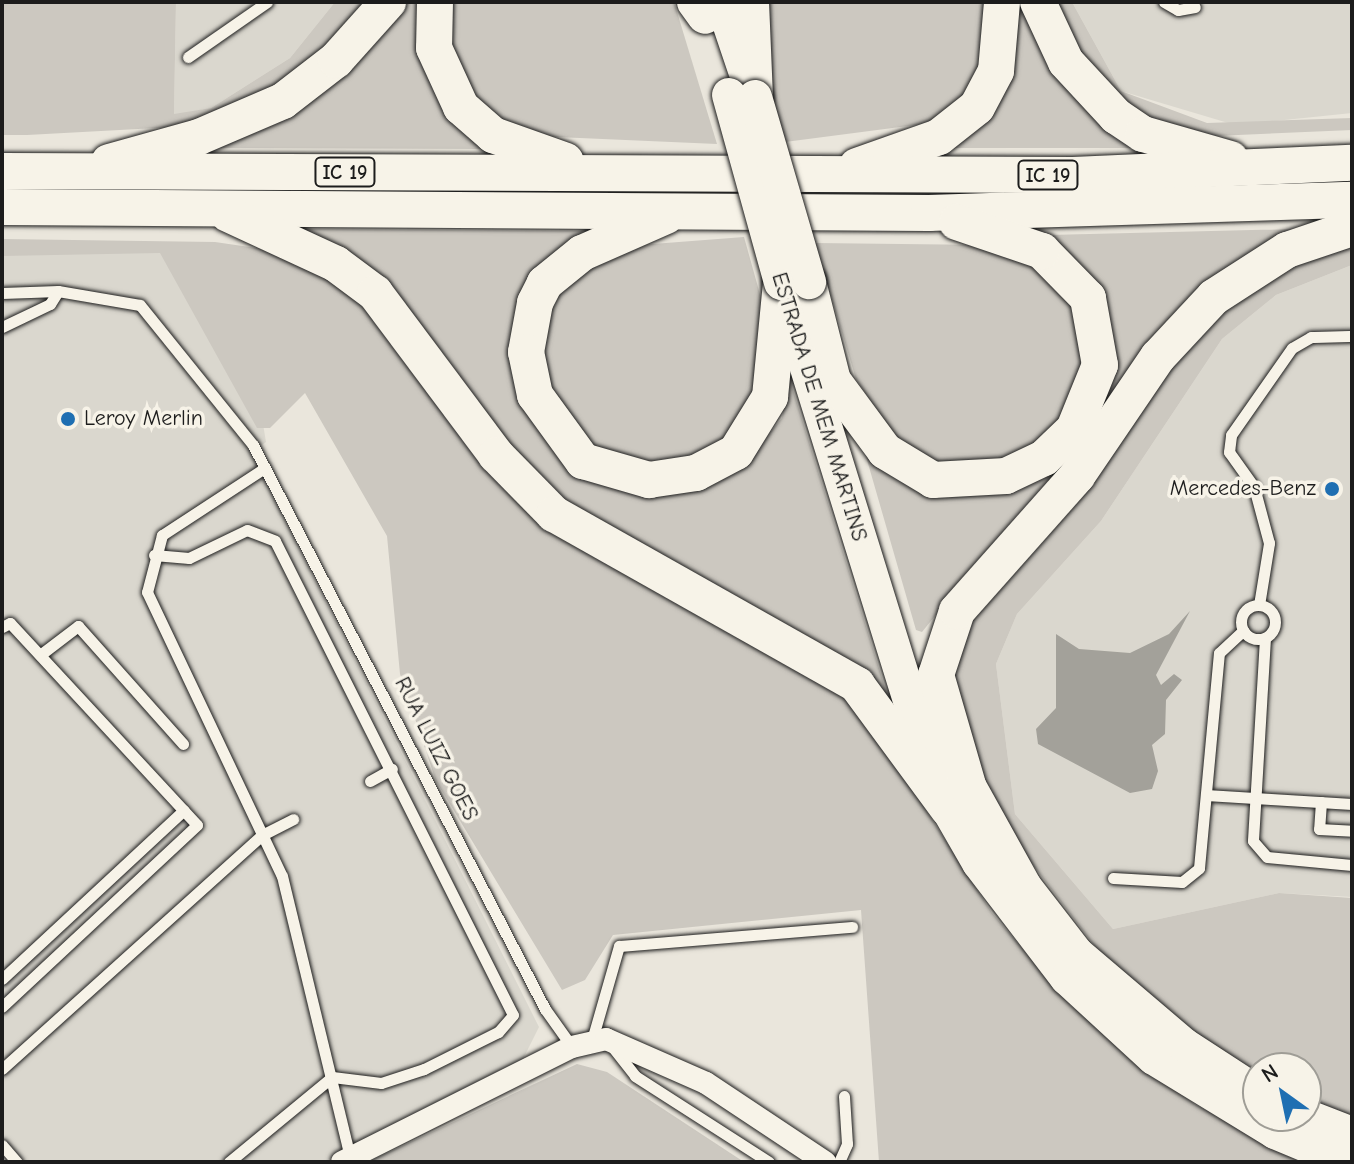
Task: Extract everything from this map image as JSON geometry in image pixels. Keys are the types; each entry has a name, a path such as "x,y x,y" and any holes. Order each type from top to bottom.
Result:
{"highway":[{"path":"89,172 283,101 336,60 388,2"},
{"path":"435,2 434,48 475,122 517,146 602,172"},
{"path":"742,96 751,2"},
{"path":"826,176 919,146 970,115 996,71 1002,2"},
{"path":"1038,2 1066,62 1116,116 1143,134 1270,170"},
{"name":"IC 19","path":"2,171 602,172 826,176 1270,170 1352,163"},
{"name":"IC 19","path":"2,207 929,213 1352,200"},
{"path":"215,209 336,264 375,293 496,455 554,514 857,685 959,801"},
{"path":"675,210 582,253 545,283 535,303 526,352 535,395 583,461 649,480 696,473 736,452 770,397 795,283"},
{"path":"834,382 885,451 933,480 983,481 1029,466 1061,444 1082,416 1097,385 1101,346 1079,286 1042,251 929,213"},
{"path":"959,801 936,675 957,611 1077,476 1158,357 1204,307 1287,250 1352,228"}],"main road":[{"name":"ESTRADA DE MEM MARTINS","path":"706,6 742,96 795,283 959,801"},
{"name":"ESTRADA DE MEM MARTINS","path":"795,283 834,382 959,801"},
{"path":"959,801 1077,954 1184,1045 1242,1083"},
{"path":"959,801 1030,936 1124,1033 1228,1107 1347,1162"},
{"path":"1322,1122 1352,1134"}],"street":[{"path":"346,1160 590,1042 650,1052 730,1096 825,1162"}],"lane":[{"path":"188,57 267,2"},
{"path":"1164,2 1178,10 1195,7"},
{"path":"2,327 50,304 58,291"},
{"name":"RUA LUIZ GOES","path":"2,293 58,291 140,305 253,445 545,1009 635,1076 769,1162"},
{"path":"1259,605 1267,525 1254,487 1229,452 1231,435 1292,348 1311,337 1352,336"},
{"path":"263,469 162,535 154,555 151,609 282,876 332,1077 346,1160"},
{"path":"154,555 189,558 247,530 266,532 392,769 513,1015 498,1032 424,1069 381,1083 332,1077 229,1162"},
{"path":"1113,878 1192,878 1206,795 1219,653 1243,631 1245,611 1259,605"},
{"path":"1259,605 1275,619 1265,638 1251,831 1267,857 1352,865"},
{"path":"2,627 10,623 197,825 2,1007"},
{"path":"40,655 78,626 183,744"},
{"path":"1243,631 1265,638"},
{"path":"370,781 392,769"},
{"path":"1206,795 1352,804"},
{"path":"1321,802 1319,829 1352,831"},
{"path":"2,979 184,810"},
{"path":"2,1069 262,835 293,819"},
{"path":"590,1042 619,946 852,927"},
{"path":"839,1162 847,1144 844,1096"},
{"path":"2,1145 17,1162"}],"shaded area":[{"path":"2,2 176,2 174,114 211,108 290,58 335,2 370,2 343,35 284,84 175,127 2,135"},
{"path":"176,2 335,2 290,58 211,108 174,115"},
{"path":"398,2 422,2 484,149 214,148"},
{"path":"449,2 674,2 717,144 534,136 508,127 465,90 448,45"},
{"path":"765,2 984,2 986,58 972,87 931,123 785,142 772,98"},
{"path":"1013,2 1023,2 1129,148 942,148"},
{"path":"1050,2 1072,2 1121,91 1207,123 1352,118 1352,130 1215,136 1153,123 1104,90"},
{"path":"1072,2 1352,2 1352,113 1235,125 1121,91"},
{"path":"305,229 583,231 526,291 567,466 741,468 782,418 789,377 891,707 581,522"},
{"path":"1296,229 991,546 922,632 916,630 865,453 973,490 1107,392 1049,235"},
{"path":"744,237 768,323 760,389 717,452 637,465 594,450 543,379 542,313 580,270 640,245"},
{"path":"2,239 215,242 276,251 356,295 493,474 826,680 865,715 992,913 1071,1006 1194,1104 1242,1129 1242,1132 1248,1132 1306,1162 879,1162 861,910 613,935 585,980 562,990 436,781 400,674 387,536 305,393 270,428 257,428 160,253 2,256"},
{"path":"815,243 987,245 1031,262 1077,311 1088,357 1064,419 1020,457 947,465 905,452 856,379"},
{"path":"1352,243 1352,265 1276,295 1222,339 1101,521 1017,614 996,664 1015,814 1113,929 1279,893 1352,898 1352,1119 1322,1107 1322,1052 1242,1052 1242,1067 1202,1043 1110,966 1004,827 948,690 974,603 1152,382 1259,277"},
{"path":"158,246 262,418 266,442 251,453 539,1027 519,1067 323,1162 2,1162 2,249"},
{"path":"1352,265 1352,897 1279,893 1113,929 1015,814 996,664 1017,614 1101,521 1222,339 1276,295"},
{"path":"1190,611 1156,675 1161,685 1174,674 1182,680 1166,700 1165,734 1152,745 1158,771 1152,789 1130,793 1038,744 1036,729 1056,708 1056,634 1079,649 1130,653 1169,634"},
{"path":"577,1064 607,1072 744,1162 368,1162"}],"place":[{"name":"Leroy Merlin","path":"68,419"},
{"name":"Mercedes-Benz","path":"1332,489"}]}
